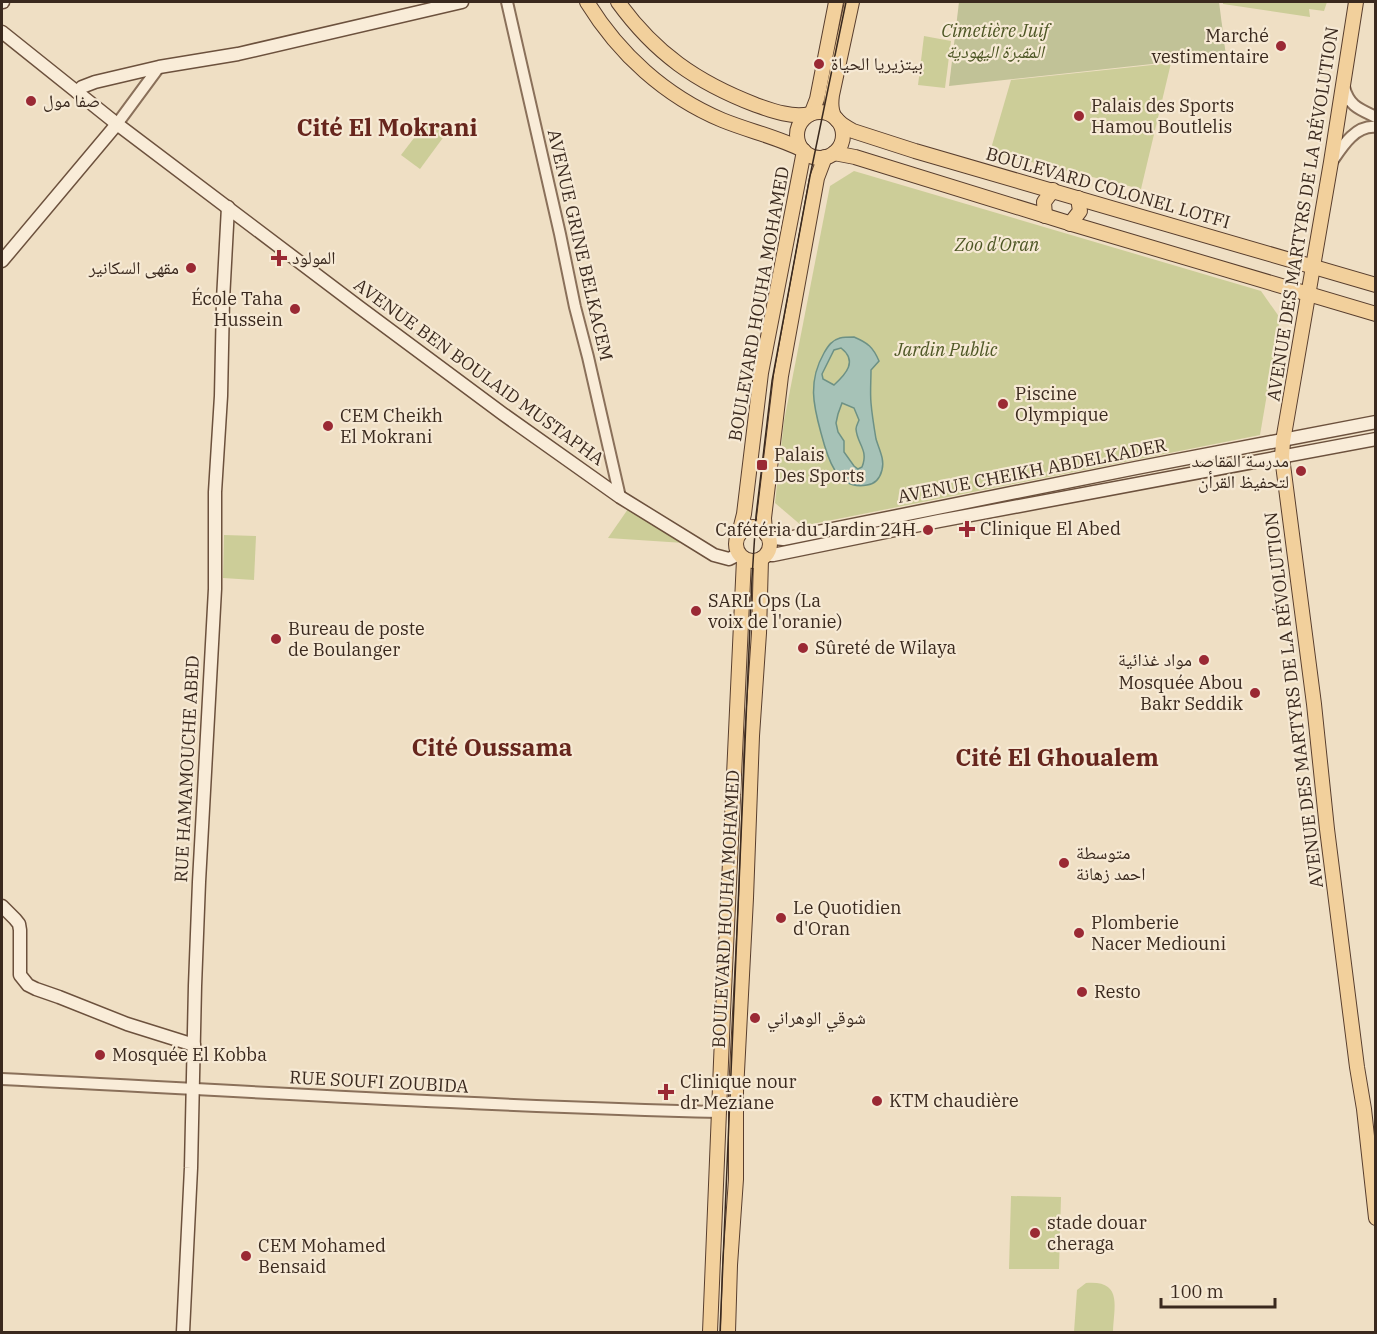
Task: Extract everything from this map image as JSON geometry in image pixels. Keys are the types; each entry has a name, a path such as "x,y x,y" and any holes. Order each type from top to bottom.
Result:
{"main road":[{"path":"77,92 82,87 95,82 159,67 238,54 462,2"},
{"path":"587,2 625,53 670,92 690,105 722,120 783,141 814,157 829,155 855,157 1070,224 1376,314"},
{"path":"618,2 645,36 682,68 704,82 766,108 804,115 823,112 834,117"},
{"path":"804,151 797,134 801,122 811,113 817,99 836,2"},
{"path":"829,155 840,146 843,133 840,124 832,115 831,107 852,2"},
{"name":"AVENUE DES MARTYRS DE LA RÉVOLUTION","path":"1356,2 1344,87 1312,267 1282,457 1376,1218"},
{"name":"AVENUE BEN BOULAID MUSTAPHA","path":"2,33 117,124 358,306 503,414 620,497 714,555 729,559 742,557"},
{"name":"BOULEVARD COLONEL LOTFI","path":"834,117 844,126 860,134 1376,285"},
{"path":"2,261 117,124"},
{"name":"BOULEVARD HOUHA MOHAMED","path":"739,534 744,514 761,373 804,151"},
{"name":"BOULEVARD HOUHA MOHAMED","path":"766,534 764,518 781,376 817,178 829,155"},
{"path":"1045,216 1044,202 1053,190"},
{"path":"1070,224 1080,212 1078,198"},
{"name":"RUE HAMAMOUCHE ABED","path":"183,1332 191,1168 199,871 215,589 215,492 228,207"},
{"name":"AVENUE CHEIKH ABDELKADER","path":"766,534 783,539 1376,422"},
{"name":"AVENUE CHEIKH ABDELKADER","path":"764,557 939,521 1376,439"},
{"path":"751,528 759,529 766,534 770,545 764,557 753,561 742,557 736,543 739,534 751,528"},
{"name":"BOULEVARD HOUHA MOHAMED","path":"710,1332 742,557"},
{"name":"BOULEVARD HOUHA MOHAMED","path":"728,1332 736,1179 736,1091 752,736 764,557"},
{"path":"2,906 19,924 20,975 28,985 127,1024 194,1045"}],"street":[{"name":"AVENUE GRINE BELKACEM","path":"507,2 620,497"},
{"path":"117,124 159,67"},
{"path":"1344,87 1349,100 1354,105 1376,117"},
{"path":"1331,162 1352,136 1370,126 1376,127"},
{"name":"RUE SOUFI ZOUBIDA","path":"2,1079 572,1108 720,1112"}],"green space":[{"name":"Cimetière Juif المقبرة اليهودية","path":"959,2 1219,2 1226,56 949,86"},
{"path":"1223,2 1327,2 1324,11 1309,9 1310,17 1223,4"},
{"path":"924,36 951,41 945,88 918,85"},
{"name":"Palais des Sports Hamou Boutlelis","path":"1171,63 1141,189 990,152 1011,80"},
{"path":"427,121 445,135 420,169 401,155"},
{"name":"Jardin Public","path":"854,171 1261,291 1280,318 1260,435 802,526 775,503 784,421 830,186"},
{"path":"628,509 684,543 608,538"},
{"path":"224,535 256,536 254,580 223,578"},
{"name":"stade douar cheraga","path":"1011,1196 1061,1197 1059,1269 1009,1269"},
{"path":"1086,1283 1098,1283 1111,1290 1115,1304 1113,1332 1074,1332 1077,1290"}],"shaded area":[{"path":"854,337 870,346 879,361 871,370 871,399 876,439 883,466 877,480 867,485 848,483 835,470 823,442 814,402 816,373 824,353 835,340","holes":["841,348 849,358 849,363 846,372 834,385 823,379 822,374 834,350","842,403 854,408 859,420 856,429 864,461 862,467 858,469 844,452 844,441 838,432 836,423"]}],"tram line":[{"path":"720,1332 756,516 772,381 810,176 846,2"}],"place":[{"name":"Marché vestimentaire","path":"1281,46"},
{"name":"بيتزيريا الحياة","path":"819,64"},
{"name":"صفا مول","path":"31,101"},
{"name":"Palais des Sports Hamou Boutlelis","path":"1079,116"},
{"name":"المولود","path":"279,258"},
{"name":"مقهى السكانير","path":"191,268"},
{"name":"École Taha Hussein","path":"295,309"},
{"name":"Piscine Olympique","path":"1003,404"},
{"name":"CEM Cheikh El Mokrani","path":"328,426"},
{"name":"Palais Des Sports","path":"762,465"},
{"name":"مدرسة المقاصد لتحفيظ القرأن","path":"1301,471"},
{"name":"Clinique El Abed","path":"967,529"},
{"name":"Cafétéria du Jardin 24H","path":"928,530"},
{"name":"SARL Ops (La voix de l'oranie)","path":"696,611"},
{"name":"Bureau de poste de Boulanger","path":"276,639"},
{"name":"Sûreté de Wilaya","path":"803,648"},
{"name":"مواد غذائية","path":"1204,660"},
{"name":"Mosquée Abou Bakr Seddik","path":"1255,693"},
{"name":"متوسطة احمد زهانة","path":"1064,863"},
{"name":"Le Quotidien d'Oran","path":"781,918"},
{"name":"Plomberie Nacer Mediouni","path":"1079,933"},
{"name":"Resto","path":"1082,992"},
{"name":"شوقي الوهراني","path":"755,1018"},
{"name":"Mosquée El Kobba","path":"100,1055"},
{"name":"Clinique nour dr Meziane","path":"666,1092"},
{"name":"KTM chaudière","path":"877,1101"},
{"name":"stade douar cheraga","path":"1035,1233"},
{"name":"CEM Mohamed Bensaid","path":"246,1256"}],"district":[{"name":"Cité El Mokrani","path":"387,128"},
{"name":"Cité Oussama","path":"492,748"},
{"name":"Cité El Ghoualem","path":"1057,758"}],"park label":[{"name":"Zoo d'Oran","path":"997,245"}]}
